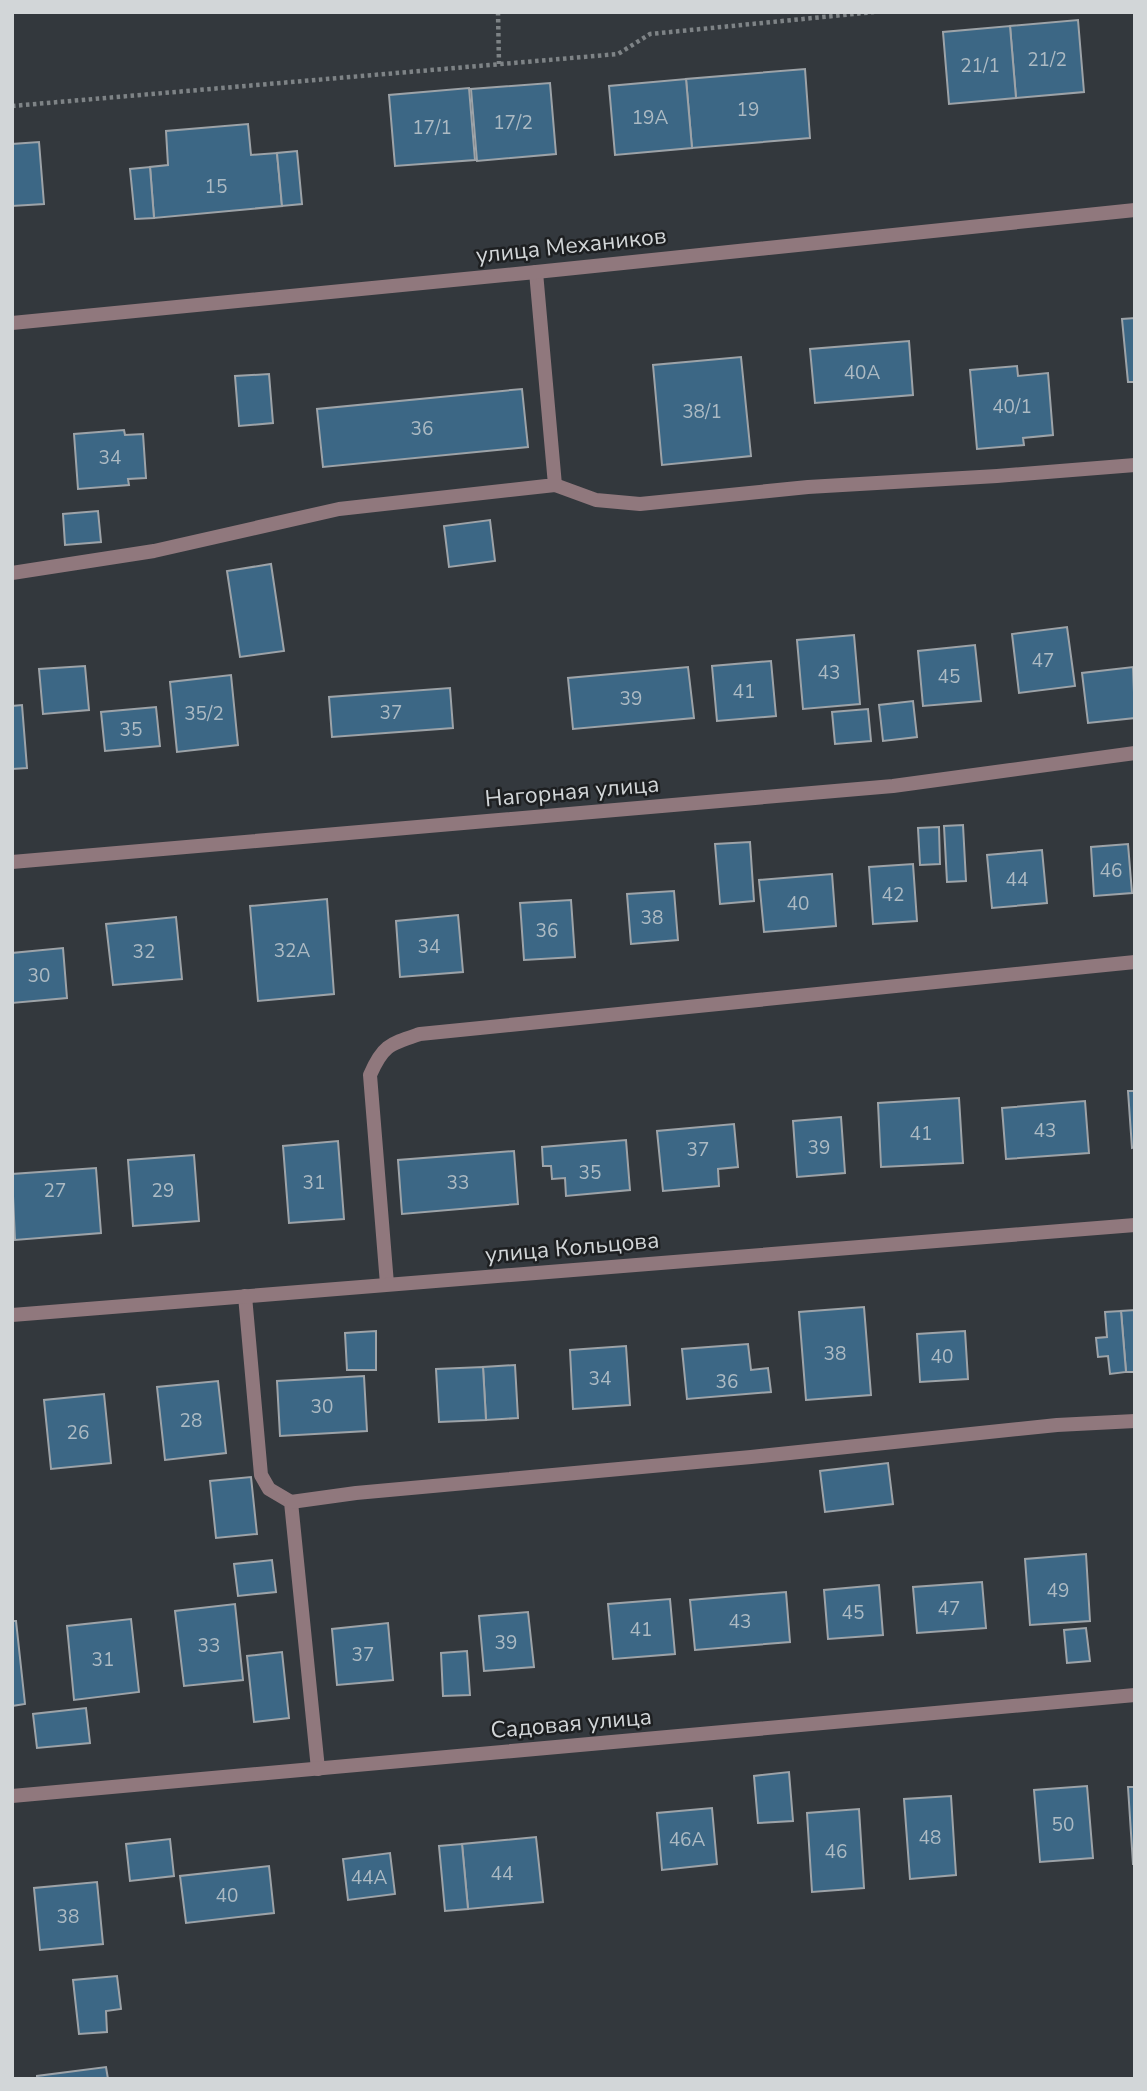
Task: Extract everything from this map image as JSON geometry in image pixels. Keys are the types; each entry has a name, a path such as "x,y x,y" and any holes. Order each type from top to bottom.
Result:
{"street":[{"name":"улица Механиков","path":"12,323 536,272 1135,209"},
{"path":"536,272 555,485"},
{"path":"12,573 154,551 339,509 555,485 596,499 640,504 808,487 997,476 1135,464"},
{"name":"Нагорная улица","path":"12,862 893,786 1135,753"},
{"path":"387,1284 370,1075 379,1055 393,1043 420,1034 1135,962"},
{"name":"улица Кольцова","path":"12,1315 1135,1225"},
{"path":"245,1296 261,1475 269,1489 291,1502 356,1493 1057,1425 1135,1420"},
{"path":"291,1502 318,1769"},
{"name":"Садовая улица","path":"12,1796 1135,1695"}],"path":[{"path":"498,12 499,64"},
{"path":"12,106 618,54 650,34 874,12"}],"building":[{"path":"1078,20 1084,92 1016,98 1010,26"},
{"path":"1010,26 1016,98 949,104 943,32"},
{"path":"805,69 810,138 692,148 686,79"},
{"path":"686,79 692,148 615,155 609,86"},
{"path":"550,83 556,154 477,161 471,89"},
{"path":"469,88 475,160 395,166 389,95"},
{"path":"248,124 251,155 277,153 282,206 154,218 150,167 168,165 166,131"},
{"path":"39,142 44,204 12,206 12,144"},
{"path":"297,151 302,204 282,206 277,153"},
{"path":"150,167 154,218 135,219 130,169"},
{"path":"1135,318 1135,382 1128,382 1122,319"},
{"path":"909,341 913,395 815,403 810,349"},
{"path":"741,357 751,456 662,465 653,365"},
{"path":"1017,366 1018,376 1048,373 1053,435 1023,438 1024,445 977,449 970,370"},
{"path":"269,374 273,423 239,426 235,376"},
{"path":"522,389 528,447 323,467 317,409"},
{"path":"124,430 125,435 143,434 146,478 128,479 129,485 78,489 74,434"},
{"path":"98,511 101,542 65,545 63,514"},
{"path":"490,520 495,561 449,567 444,526"},
{"path":"271,564 284,651 240,657 227,571"},
{"path":"1067,627 1075,686 1019,693 1012,634"},
{"path":"854,635 860,704 803,709 797,640"},
{"path":"975,645 981,701 923,706 918,651"},
{"path":"771,661 776,716 717,721 712,666"},
{"path":"85,666 89,710 43,714 39,669"},
{"path":"688,667 694,718 573,729 568,678"},
{"path":"1133,667 1135,718 1088,723 1082,673"},
{"path":"231,675 238,745 177,752 170,682"},
{"path":"450,688 453,728 332,737 329,697"},
{"path":"913,701 917,737 883,741 879,705"},
{"path":"22,705 27,768 12,769 12,706"},
{"path":"156,707 160,746 105,751 101,712"},
{"path":"868,709 871,741 835,744 832,712"},
{"path":"963,825 966,881 947,882 944,826"},
{"path":"939,827 940,864 920,865 918,828"},
{"path":"750,842 754,901 720,904 715,844"},
{"path":"1128,844 1132,893 1094,896 1091,847"},
{"path":"1042,850 1047,903 992,908 987,855"},
{"path":"913,864 917,921 873,924 869,867"},
{"path":"832,874 836,926 764,932 759,880"},
{"path":"674,891 678,940 631,944 627,894"},
{"path":"327,899 334,994 258,1001 250,906"},
{"path":"571,900 575,957 524,960 520,903"},
{"path":"458,915 463,972 400,977 396,921"},
{"path":"176,917 182,979 113,985 106,924"},
{"path":"63,948 67,998 12,1003 12,953"},
{"path":"1128,1091 1135,1091 1135,1147 1132,1148"},
{"path":"959,1098 963,1163 881,1167 878,1103"},
{"path":"1085,1101 1089,1153 1006,1159 1002,1108"},
{"path":"841,1117 845,1173 797,1177 793,1121"},
{"path":"734,1124 738,1167 718,1169 719,1186 663,1191 657,1131"},
{"path":"626,1140 630,1190 566,1196 565,1178 552,1179 551,1166 543,1166 542,1147"},
{"path":"338,1141 344,1219 289,1223 283,1146"},
{"path":"514,1151 518,1204 402,1214 398,1160"},
{"path":"194,1155 199,1221 133,1226 128,1160"},
{"path":"96,1168 101,1233 15,1240 12,1174"},
{"path":"864,1307 871,1395 806,1400 799,1312"},
{"path":"1135,1310 1135,1372 1126,1372 1121,1311"},
{"path":"1121,1311 1126,1372 1110,1374 1108,1356 1098,1357 1096,1338 1107,1337 1105,1312"},
{"path":"376,1331 376,1370 347,1370 345,1333"},
{"path":"965,1331 968,1379 920,1382 917,1334"},
{"path":"748,1344 751,1370 768,1368 771,1392 687,1399 682,1349"},
{"path":"626,1346 630,1405 573,1409 570,1350"},
{"path":"515,1365 518,1418 486,1420 483,1367"},
{"path":"483,1367 486,1420 439,1422 436,1369"},
{"path":"364,1376 367,1431 280,1436 277,1381"},
{"path":"218,1381 226,1453 165,1460 157,1387"},
{"path":"104,1394 111,1463 51,1469 44,1400"},
{"path":"888,1463 893,1504 825,1512 820,1471"},
{"path":"251,1477 257,1534 216,1538 210,1481"},
{"path":"1086,1554 1090,1621 1030,1625 1025,1559"},
{"path":"272,1560 276,1592 238,1596 234,1564"},
{"path":"982,1582 986,1628 917,1633 913,1587"},
{"path":"879,1585 883,1635 828,1639 824,1590"},
{"path":"786,1592 790,1642 695,1650 690,1600"},
{"path":"670,1599 675,1654 613,1659 608,1604"},
{"path":"235,1604 243,1680 184,1686 175,1611"},
{"path":"528,1612 534,1667 484,1671 479,1616"},
{"path":"131,1619 139,1692 74,1700 67,1626"},
{"path":"12,1621 16,1621 25,1704 12,1706"},
{"path":"388,1623 393,1680 337,1685 332,1629"},
{"path":"1086,1628 1090,1661 1067,1663 1064,1630"},
{"path":"467,1651 470,1695 443,1696 441,1653"},
{"path":"282,1652 289,1718 254,1722 247,1656"},
{"path":"86,1708 90,1743 37,1748 33,1714"},
{"path":"789,1772 793,1821 758,1823 754,1776"},
{"path":"1087,1786 1093,1858 1040,1862 1034,1790"},
{"path":"1128,1787 1135,1787 1135,1864 1133,1864"},
{"path":"951,1796 956,1875 910,1879 904,1799"},
{"path":"712,1808 717,1864 662,1870 657,1813"},
{"path":"859,1809 864,1888 812,1892 807,1813"},
{"path":"536,1837 543,1902 468,1909 462,1844"},
{"path":"170,1839 174,1876 130,1881 126,1844"},
{"path":"462,1844 468,1909 445,1911 439,1846"},
{"path":"390,1853 395,1894 348,1900 343,1859"},
{"path":"269,1866 274,1913 186,1923 180,1876"},
{"path":"97,1882 103,1944 40,1950 34,1888"},
{"path":"117,1976 121,2009 106,2011 107,2032 79,2034 73,1980"},
{"path":"106,2067 108,2079 37,2079 37,2076"}]}
